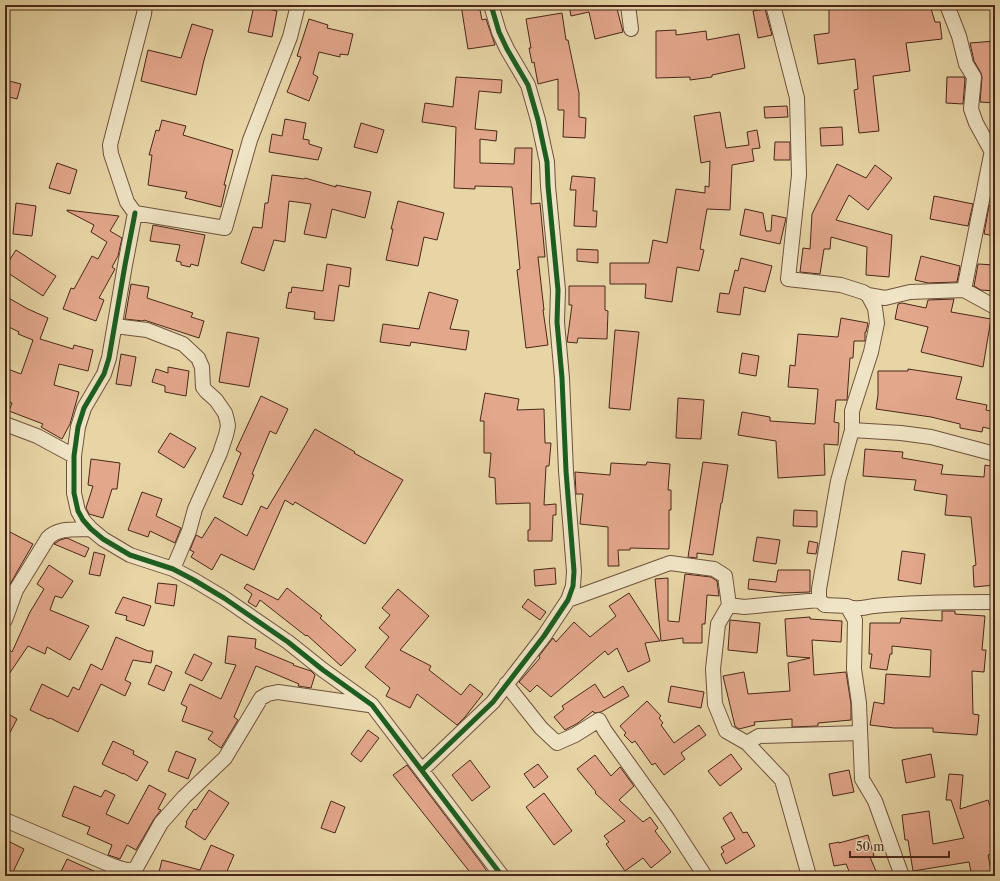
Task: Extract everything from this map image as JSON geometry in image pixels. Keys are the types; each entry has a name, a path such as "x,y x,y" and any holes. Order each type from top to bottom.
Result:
{"street":[{"path":"145,5 141,28 110,145 111,154 128,202 135,213 109,358 104,374 84,408 78,427 74,456 74,493 78,511 83,520 91,529 103,539 130,555 173,569 224,598 288,642 323,670 372,705 502,876"},
{"path":"135,213 225,228 250,140 290,37 298,5"},
{"path":"422,770 492,702 544,636 568,600 573,586 574,571 566,471 558,322 558,290 549,200 547,162 538,120 528,85 499,32 491,5"},
{"path":"628,5 632,29"},
{"path":"773,5 797,98 799,175 788,279 841,285 868,295 885,298 910,292 964,290 995,307"},
{"path":"946,5 959,36 966,64 974,76 971,109 976,122 993,154 964,290"},
{"path":"819,600 821,576 835,496 852,430 852,411 871,352 877,324 875,308 868,295"},
{"path":"115,326 147,330 183,344 198,358 202,367 203,387 216,400 225,413 227,420 228,426 220,453 195,509 189,531 173,569"},
{"path":"5,424 37,436 74,456"},
{"path":"852,430 923,436 995,454"},
{"path":"5,620 16,590 48,538 58,530 91,529"},
{"path":"568,600 670,563 714,569 725,576 729,605 718,624 713,669 715,704 726,731 747,743 782,780 809,876"},
{"path":"729,605 744,608 819,600 825,605 847,606 852,609 874,606 995,602"},
{"path":"847,606 855,620 854,669 859,703 862,779 875,800 902,876"},
{"path":"506,684 541,728 557,743 575,735 599,720 605,731 668,819 706,876"},
{"path":"5,820 133,873 161,823 170,812 225,758 261,698 268,694 278,692 372,705"},
{"path":"747,743 759,736 860,733"}],"building":[{"path":"461,5 479,5 482,20 486,19 495,45 468,49"},
{"path":"569,5 616,5 623,32 595,39 589,12 571,16"},
{"path":"829,5 930,5 935,22 940,22 942,39 906,43 910,71 873,76 879,131 859,133 854,90 858,89 855,59 818,64 814,35 829,33"},
{"path":"254,6 277,11 272,37 248,32"},
{"path":"765,9 772,35 758,38 753,11"},
{"path":"562,13 566,40 568,40 579,93 579,117 586,118 585,138 563,137 564,110 558,110 558,79 538,84 534,62 532,63 529,48 531,48 526,19"},
{"path":"309,19 328,25 327,28 353,34 348,55 340,54 340,57 319,52 313,74 318,77 309,101 287,92 301,57 297,56"},
{"path":"192,24 213,30 196,95 141,81 148,50 181,58"},
{"path":"676,30 676,35 706,31 707,40 739,34 745,68 712,75 712,77 690,80 690,77 656,78 656,31"},
{"path":"995,41 995,103 980,102 982,77 974,61 970,43"},
{"path":"456,77 502,80 501,93 479,91 475,129 497,131 496,141 480,139 480,163 514,164 515,148 532,148 531,204 540,203 545,257 538,257 548,345 526,348 517,270 520,269 512,187 475,186 475,189 454,188 456,127 422,122 425,103 453,107"},
{"path":"947,77 964,77 963,104 946,103"},
{"path":"5,80 21,84 17,99 5,96"},
{"path":"787,106 788,117 765,118 764,107"},
{"path":"720,112 726,148 749,145 747,132 757,130 760,148 752,149 754,161 732,165 730,210 707,209 700,249 704,250 699,271 677,267 672,302 645,298 646,284 610,284 610,263 649,263 653,240 667,243 676,189 705,193 705,186 709,187 710,161 701,163 694,116"},
{"path":"285,119 306,123 303,139 309,140 309,144 322,148 318,160 269,152 272,134 282,136"},
{"path":"162,120 186,126 183,135 233,150 224,185 226,185 221,207 185,198 187,192 148,185 152,155 149,155 156,130 159,131"},
{"path":"361,123 384,130 377,153 354,147"},
{"path":"842,127 843,145 821,146 820,128"},
{"path":"775,142 790,142 790,160 774,160"},
{"path":"57,163 77,170 70,194 49,188"},
{"path":"837,164 866,178 875,165 892,178 868,210 849,195 836,220 892,235 889,277 866,275 867,247 831,237 830,249 824,249 820,274 800,272 803,248 810,249 812,214"},
{"path":"272,175 305,178 336,187 336,185 371,192 365,218 332,209 326,238 304,234 311,204 289,201 285,242 274,240 264,271 241,263 253,227 262,228 265,203 268,203"},
{"path":"572,176 595,178 593,211 597,211 596,227 574,226 576,190 570,190"},
{"path":"934,196 973,204 968,226 930,219"},
{"path":"398,201 444,213 437,240 424,237 418,266 386,260 393,229 391,229"},
{"path":"16,203 36,206 32,236 13,234"},
{"path":"989,206 995,207 995,236 984,234"},
{"path":"745,209 763,213 766,231 771,231 772,215 786,218 780,244 740,235"},
{"path":"67,210 119,216 110,231 122,238 118,256 112,267 115,269 99,298 104,300 96,321 63,309 71,288 74,289 92,256 98,259 107,242 91,232 94,225"},
{"path":"153,225 205,235 198,266 191,264 190,267 181,265 181,262 176,261 180,245 150,241"},
{"path":"577,249 598,250 598,263 577,261"},
{"path":"16,250 56,276 43,296 5,271 5,267"},
{"path":"921,256 960,266 957,282 928,283 915,280"},
{"path":"741,258 772,266 765,292 744,287 740,315 717,312 720,293 729,294 735,270 738,271"},
{"path":"327,264 351,268 349,287 339,285 334,321 314,319 315,312 286,308 289,292 291,293 292,287 323,291"},
{"path":"978,264 995,265 995,291 981,290 974,286"},
{"path":"131,284 149,287 147,298 193,313 191,317 204,321 199,338 144,320 125,319"},
{"path":"569,286 605,286 605,310 608,311 607,339 578,338 577,343 567,342 572,305 569,305"},
{"path":"429,292 458,300 450,329 469,331 466,350 411,342 410,346 380,342 383,324 419,329"},
{"path":"5,296 48,318 40,339 73,349 74,345 93,350 88,371 59,364 54,385 79,392 70,424 62,439 41,427 43,424 9,411 12,403 5,401 5,368 21,374 33,340 18,334 19,332 5,325"},
{"path":"954,299 951,312 991,319 983,367 921,352 928,327 895,319 898,304 902,303 926,308 928,300"},
{"path":"841,318 868,323 865,332 865,341 854,341 853,358 850,358 847,400 836,400 834,422 839,423 838,445 824,444 825,475 778,478 776,441 738,435 742,412 770,417 770,421 815,424 818,389 788,387 790,365 795,366 798,334 838,337"},
{"path":"615,330 639,332 630,410 609,408"},
{"path":"227,332 259,338 249,387 219,382"},
{"path":"742,353 759,356 756,376 739,373"},
{"path":"121,354 136,357 131,386 116,384"},
{"path":"168,367 189,371 186,396 165,392 165,386 152,382 156,369 168,373"},
{"path":"908,369 962,377 956,399 987,405 986,410 995,412 995,430 983,427 982,432 960,428 960,424 931,417 876,409 878,395 878,371 908,371"},
{"path":"485,393 519,399 517,410 544,409 545,443 551,443 549,466 546,466 544,505 556,504 556,515 553,515 552,541 528,541 528,530 530,530 530,503 496,504 495,478 489,477 491,453 484,453 484,421 480,421"},
{"path":"261,396 288,409 276,434 270,431 252,474 254,475 242,505 223,497 241,453 236,450"},
{"path":"678,398 704,400 701,439 676,438"},
{"path":"315,429 355,452 354,453 403,480 365,544 295,502 293,505 285,500 254,570 221,554 212,570 191,557 194,552 190,550 196,535 202,538 215,517 247,536 261,506 267,509"},
{"path":"170,433 196,448 184,468 158,452"},
{"path":"865,449 903,452 902,458 943,465 941,474 984,477 985,465 995,467 995,585 974,587 973,566 976,565 971,517 945,515 947,495 914,490 916,480 863,476"},
{"path":"91,459 120,463 117,489 112,489 103,518 89,514 86,508 93,486 88,485"},
{"path":"647,462 670,464 668,490 671,490 671,510 669,510 669,549 630,548 630,550 618,550 619,566 608,566 608,527 580,524 583,494 576,494 575,472 610,475 611,463 646,465"},
{"path":"703,462 728,465 713,555 697,553 697,558 688,557"},
{"path":"142,492 162,499 156,516 181,528 175,543 150,531 148,537 128,530"},
{"path":"794,510 817,511 817,527 793,526"},
{"path":"10,532 33,544 5,595 5,541"},
{"path":"757,537 780,540 776,564 753,561"},
{"path":"67,538 89,548 85,557 54,544"},
{"path":"809,541 818,543 816,554 807,553"},
{"path":"902,551 925,554 921,584 898,580"},
{"path":"94,552 105,555 100,576 89,574"},
{"path":"49,565 73,581 62,598 55,596 50,610 89,626 70,660 47,647 45,654 28,646 5,680 5,646 12,652 30,612 44,589 37,584"},
{"path":"555,568 556,584 535,586 534,570"},
{"path":"778,570 810,570 810,592 783,593 748,589 749,579 776,582"},
{"path":"685,574 711,577 717,581 719,596 707,595 705,624 702,624 702,643 683,643 683,638 661,641 655,579 668,578 668,621 679,622"},
{"path":"158,583 177,585 174,606 155,603"},
{"path":"247,584 278,600 287,588 322,616 320,618 356,650 341,666 307,635 306,636 260,600 256,607 248,602 252,594 244,588"},
{"path":"398,589 429,616 400,650 431,666 429,670 461,695 470,684 483,694 457,725 417,694 410,708 386,696 390,688 365,667 389,637 379,628 390,615 382,608"},
{"path":"629,593 660,641 645,643 650,661 628,672 617,648 608,655 605,651 551,697 537,685 530,692 519,682 540,658 539,656 553,638 556,642 574,622 590,637 616,616 609,606"},
{"path":"123,597 151,606 144,626 126,620 127,616 115,613"},
{"path":"528,599 546,612 540,620 522,607"},
{"path":"942,611 955,611 955,614 985,616 982,650 986,650 984,672 972,671 973,714 979,715 977,735 933,732 933,728 894,728 870,725 874,702 884,704 886,674 930,677 931,650 892,646 892,654 890,654 887,670 870,668 872,654 869,654 870,623 900,623 901,618 942,621"},
{"path":"810,617 810,619 842,621 841,642 812,640 814,675 846,672 851,704 851,720 818,723 818,726 792,727 792,719 754,722 755,725 739,729 735,726 723,676 744,672 748,694 790,691 788,663 810,658 787,656 785,619"},
{"path":"730,620 760,623 757,653 728,650"},
{"path":"228,636 256,639 255,648 294,664 293,665 311,671 315,675 311,688 298,686 299,684 256,666 234,717 238,720 221,748 208,739 213,732 182,721 187,707 181,704 190,684 221,699 236,665 225,663"},
{"path":"116,637 148,651 153,651 151,663 133,660 125,680 131,683 125,696 101,684 78,732 30,710 42,684 68,697 73,687 79,690 91,664 102,670"},
{"path":"194,654 212,663 202,681 185,673"},
{"path":"156,665 172,672 164,691 148,684"},
{"path":"595,684 604,698 623,686 629,696 601,712 594,713 593,711 578,723 565,730 554,717 564,709 562,706"},
{"path":"671,686 704,692 701,708 668,702"},
{"path":"647,701 661,716 659,718 663,723 661,725 674,743 699,725 706,735 681,753 685,759 664,775 655,763 652,765 635,741 632,743 624,735 626,733 620,726"},
{"path":"5,712 17,719 5,742"},
{"path":"368,730 379,738 361,762 351,754"},
{"path":"113,741 134,751 133,754 148,762 137,781 102,764"},
{"path":"176,751 196,759 188,779 168,771"},
{"path":"731,754 742,769 720,786 708,771"},
{"path":"931,754 935,777 906,783 902,760"},
{"path":"595,755 611,776 620,767 634,786 619,800 643,822 650,817 658,828 655,831 671,852 651,868 643,858 625,871 606,844 609,842 604,836 625,821 595,793 596,792 577,769"},
{"path":"470,760 490,787 472,801 452,775"},
{"path":"538,764 548,777 534,788 524,774"},
{"path":"407,765 490,876 473,876 393,775"},
{"path":"849,770 854,792 833,796 829,774"},
{"path":"949,774 963,775 960,809 988,800 995,820 995,853 988,855 992,876 972,876 969,862 913,871 908,840 905,840 902,815 929,811 933,844 964,838 951,800 946,800"},
{"path":"149,785 166,794 158,809 161,810 136,850 127,845 120,859 108,855 112,845 87,834 90,827 62,816 74,786 101,797 105,790 115,795 106,814 128,824"},
{"path":"209,790 229,803 205,840 185,827 186,822 194,809 196,810"},
{"path":"544,793 572,831 554,845 526,807"},
{"path":"331,801 345,807 335,833 321,828"},
{"path":"731,812 743,833 747,832 755,846 726,864 721,854 724,852 721,847 735,839 723,818"},
{"path":"868,835 874,856 870,857 878,876 851,876 846,864 834,866 829,844 839,843"},
{"path":"8,841 24,849 13,872 5,868 5,847"},
{"path":"211,845 234,855 225,876 158,876 162,860 200,870"},
{"path":"67,859 105,876 59,876"}],"cycle path":[{"path":"422,770 493,702 544,636 568,600 573,586 574,571 557,322 558,290 547,162 538,120 528,85 499,32 491,5"},
{"path":"135,213 109,358 104,374 84,408 78,427 74,456 74,493 78,511 83,520 91,529 103,539 130,555 173,569 224,598 288,642 323,670 372,705 502,876"}]}
